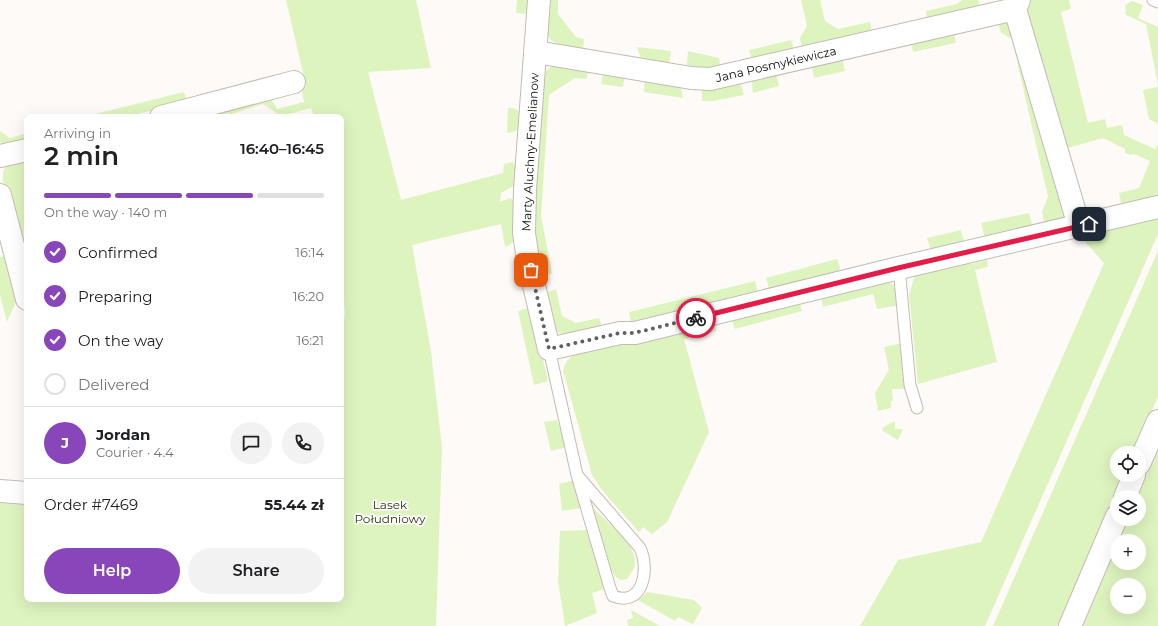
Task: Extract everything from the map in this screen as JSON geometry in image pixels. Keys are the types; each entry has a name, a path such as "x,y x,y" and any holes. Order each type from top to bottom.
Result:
{"street":[{"name":"Marty Aluchny-Emelianow","path":"539,0 524,233 528,260 549,349"},
{"name":"Jana Posmykiewicza","path":"536,52 686,77 710,79 1017,5 1079,226"},
{"path":"178,114 294,82"},
{"path":"0,156 24,151"},
{"path":"0,195 24,287"},
{"path":"549,349 620,333 634,333 898,268 1158,207"},
{"path":"1146,448 1158,420"},
{"path":"0,491 24,493"},
{"path":"1070,626 1113,526"}],"lane":[{"path":"1153,0 1158,2"},
{"path":"898,268 910,385 917,408"},
{"path":"549,349 578,474 612,596 623,598 634,594 642,585 645,575 644,557 640,548 578,474"}],"green space":[{"name":"Lasek Południowy","path":"286,0 416,0 431,68 368,72 401,200 503,173 504,164 512,162 516,165 515,185 501,193 500,202 510,198 514,200 517,227 514,240 511,244 505,247 501,224 412,245 431,351 442,448 436,626 0,626 0,499 24,501 24,602 344,602 344,114 313,114 311,108 288,114 278,114 263,104 231,114 208,114 271,98 277,109 304,102 301,88 306,86"},
{"path":"517,0 530,0 529,14 516,13"},
{"path":"548,0 558,0 558,14 576,37 584,39 583,49 560,44 553,41 549,37 547,32"},
{"path":"801,0 820,0 825,21 838,29 870,22 872,32 802,47 800,38 807,26"},
{"path":"962,0 978,0 980,6 927,20 926,11 957,4"},
{"path":"1030,0 1069,0 1071,9 1061,12 1088,123 1105,119 1107,128 1122,125 1124,135 1155,149 1158,144 1158,200 1122,209 1119,193 1139,188 1150,161 1134,154 1131,155 1125,153 1125,149 1103,138 1068,148 1063,145 1024,14"},
{"path":"1132,1 1143,5 1138,18 1158,27 1158,85 1146,24 1126,15 1125,5"},
{"path":"997,19 1007,21 1066,215 1064,221 1045,226 1042,212 1048,197 1012,39 1001,33"},
{"path":"953,28 956,43 913,52 910,38"},
{"path":"791,40 794,49 752,59 749,50"},
{"path":"637,47 671,51 669,66 641,59"},
{"path":"688,51 719,58 721,68 711,69 687,65"},
{"path":"841,54 845,71 814,78 812,67 814,61"},
{"path":"559,63 588,67 587,79 575,78 549,95 541,216 552,273 548,275 541,271 534,238 533,216 543,79 548,69"},
{"path":"604,70 625,74 623,87 601,84"},
{"path":"776,73 779,86 753,93 751,76"},
{"path":"645,76 679,81 683,98 644,92"},
{"path":"740,81 744,95 713,101 702,101 702,87"},
{"path":"1158,87 1158,124 1149,119 1143,90"},
{"path":"184,92 187,101 138,114 95,114"},
{"path":"508,108 514,108 520,112 521,130 507,133"},
{"path":"0,131 10,138 24,134 24,143 6,146 0,142"},
{"path":"24,157 24,261 3,181 3,172 6,165"},
{"path":"1029,213 1034,231 986,242 981,223"},
{"path":"1158,215 1158,234 985,626 860,626 898,560 981,542 1104,263 1078,234"},
{"path":"961,230 965,247 931,250 927,238"},
{"path":"1158,251 1158,397 1136,446 1110,446 1110,482 1121,482 1117,490 1110,490 1110,507 1057,626 993,626"},
{"path":"0,257 8,257 12,275 10,278 16,302 7,322 0,295"},
{"path":"837,259 840,268 836,279 770,292 766,278"},
{"path":"987,260 988,267 975,270 997,362 918,384 909,295 915,275 947,264 972,264"},
{"path":"755,281 759,297 631,324 629,312"},
{"path":"877,281 889,282 894,285 900,305 877,309 873,294 823,307 821,297"},
{"path":"556,289 562,316 576,323 599,318 602,328 576,334 563,334 558,332 554,328 547,297 548,292"},
{"path":"800,303 802,311 735,329 731,319"},
{"path":"531,307 548,381 534,385 518,311"},
{"path":"714,319 716,331 684,339 709,432 667,522 652,534 643,527 639,532 601,489 592,475 563,370 565,364 577,353"},
{"path":"903,343 906,389 892,389 893,401 891,401 891,408 878,411 875,393 889,370 884,347"},
{"path":"557,420 567,447 551,451 544,422"},
{"path":"895,421 895,429 903,429 898,440 883,431 882,428"},
{"path":"1158,448 1158,626 1079,626 1110,555 1110,570 1146,570 1146,534 1119,534 1123,526 1146,526 1146,490 1139,490 1143,482 1146,482 1146,475"},
{"path":"575,480 582,508 562,511 559,484"},
{"path":"593,508 619,533 631,548 634,555 635,564 627,579 620,580 614,575 609,567 602,547"},
{"path":"588,530 604,589 592,593 597,613 565,626 558,581 560,531"},
{"path":"648,592 694,600 702,608 693,624 678,617 675,621 638,600"},
{"path":"631,610 660,626 628,626 627,620 633,618"}],"way so far":[{"path":"531,270 549,349 620,333 634,333 696,318"}],"route":[{"path":"696,318 898,268 1089,224"}]}
